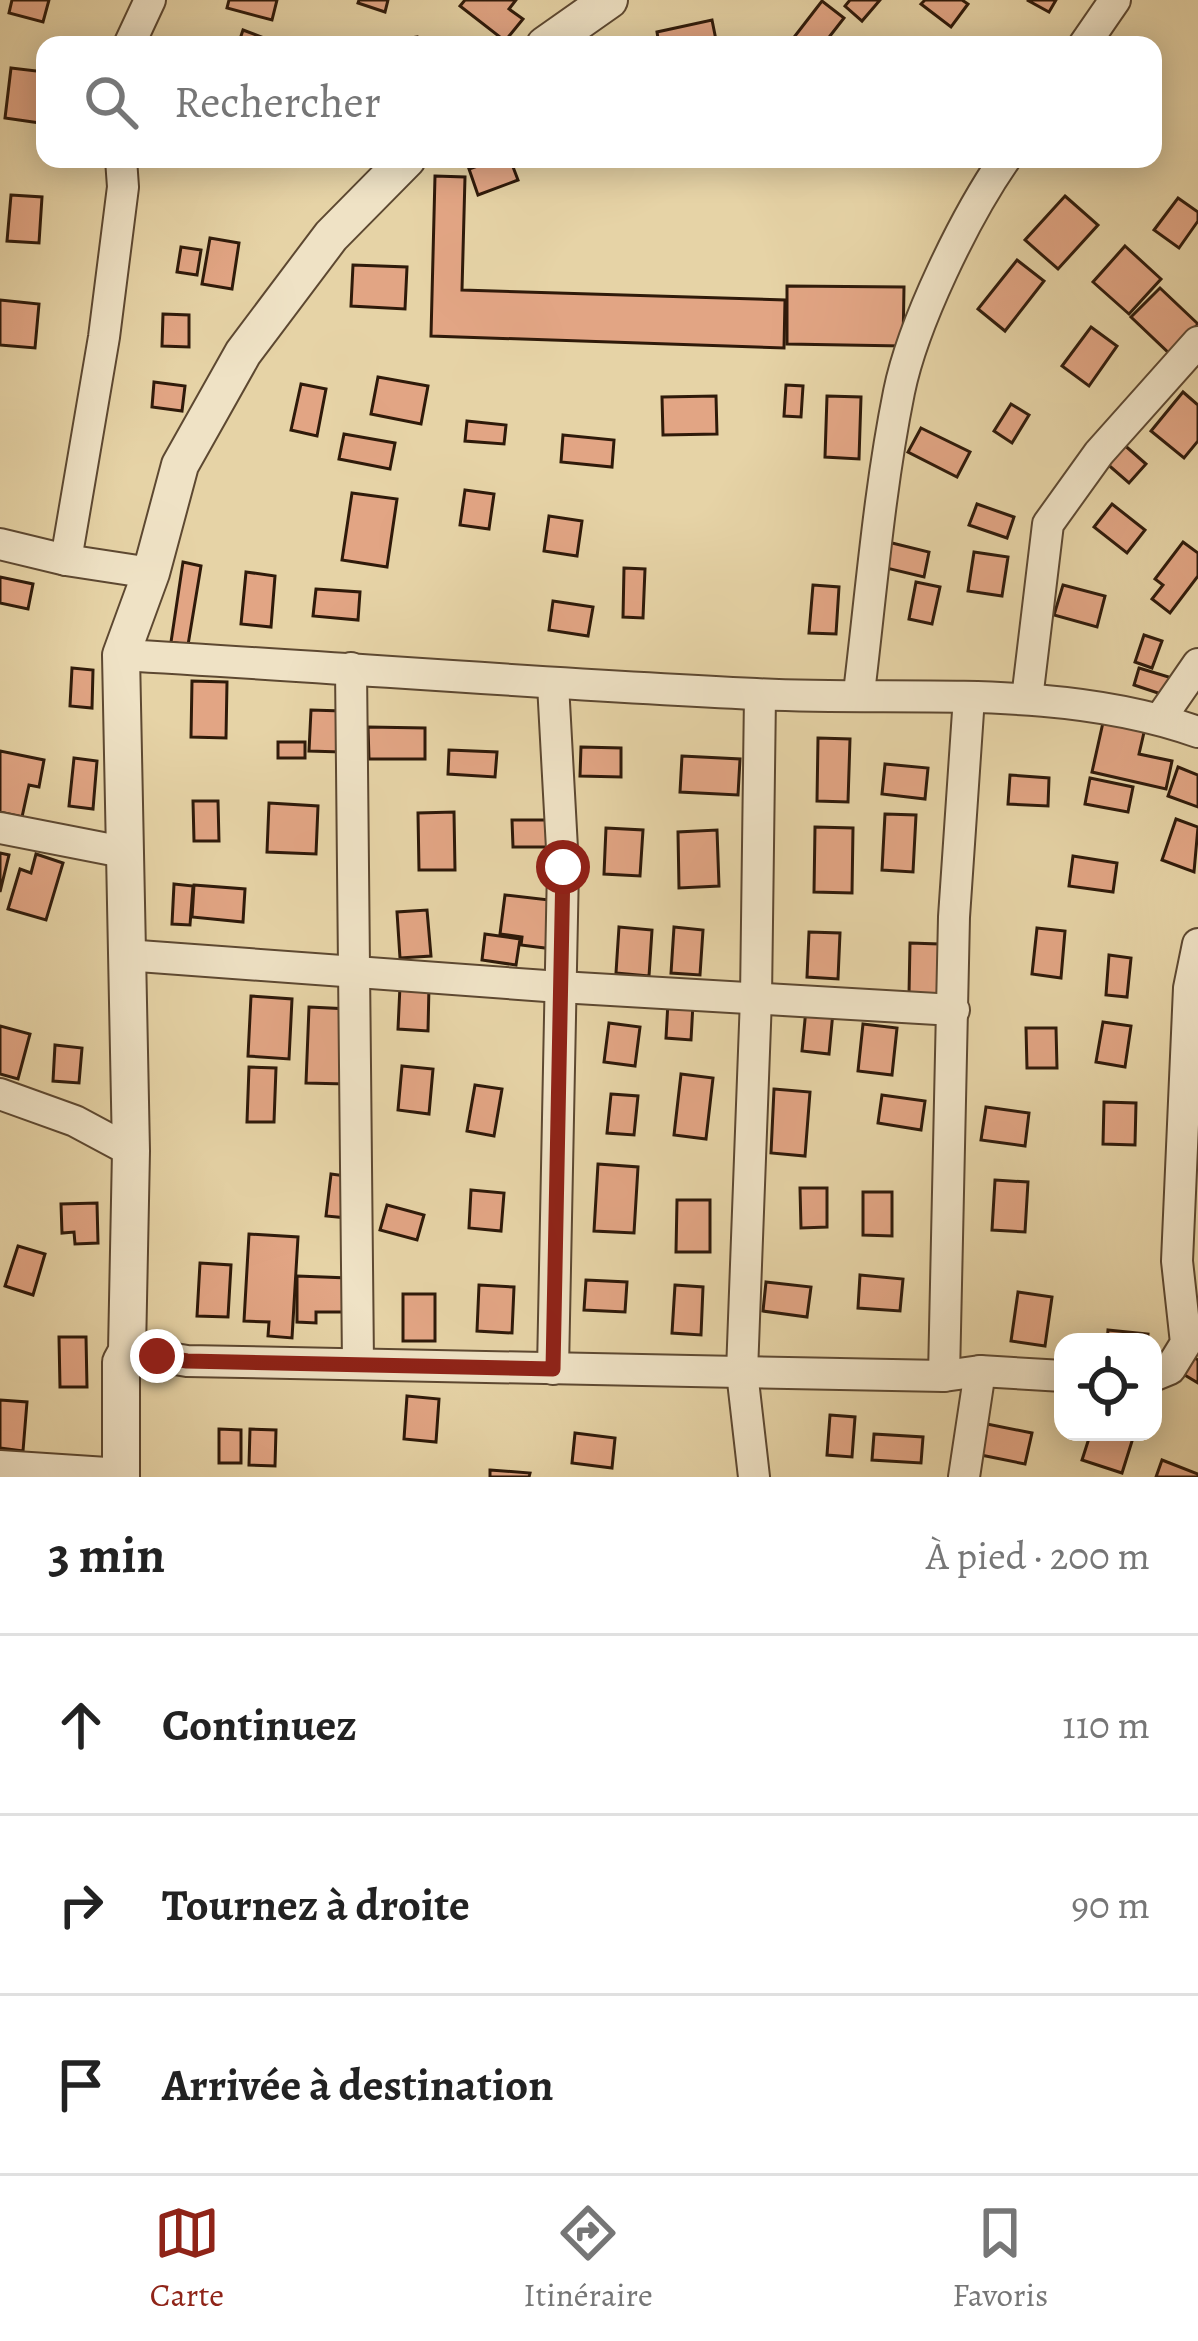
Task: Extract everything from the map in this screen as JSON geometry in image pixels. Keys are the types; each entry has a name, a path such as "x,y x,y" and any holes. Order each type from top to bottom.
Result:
{"street":[{"path":"133,36 150,0"},
{"path":"558,36 609,0"},
{"path":"1090,36 1115,0"},
{"path":"66,560 104,337 122,168"},
{"path":"0,1466 122,1475 121,1362 127,1351 131,1151 122,655 151,573 180,465 243,353 331,236 398,168"},
{"path":"859,694 899,389 974,204 999,168"},
{"path":"1027,699 1048,524 1099,453 1198,342"},
{"path":"0,544 151,573"},
{"path":"122,655 760,695 1027,699 1160,718 1198,732"},
{"path":"1160,718 1198,664"},
{"path":"351,668 358,1364"},
{"path":"553,684 563,867 553,1369"},
{"path":"754,1477 742,1372 756,998 760,695"},
{"path":"944,1376 954,917 969,697"},
{"path":"0,828 123,852"},
{"path":"1162,1372 1170,1369 1186,1343 1189,988 1198,944"},
{"path":"124,956 954,1010"},
{"path":"0,1094 75,1121 131,1151"},
{"path":"127,1351 187,1361 944,1376 980,1370 1054,1375"},
{"path":"964,1477 980,1370"}],"building":[{"path":"12,0 49,0 43,22 9,13"},
{"path":"229,0 277,0 272,20 227,8"},
{"path":"359,0 388,0 385,12"},
{"path":"465,0 516,0 509,9 523,19 509,36 499,36 460,6"},
{"path":"850,0 880,0 862,21 845,6"},
{"path":"925,0 968,4 951,27 921,4"},
{"path":"1027,0 1056,0 1049,12"},
{"path":"822,1 844,18 830,36 795,36"},
{"path":"712,20 715,36 658,36 657,32"},
{"path":"11,68 36,71 36,122 5,118"},
{"path":"513,168 518,180 478,195 469,169"},
{"path":"435,176 465,177 462,290 785,300 784,348 431,336"},
{"path":"11,195 42,197 39,243 7,241"},
{"path":"1065,196 1098,225 1058,269 1025,240"},
{"path":"1178,198 1198,212 1198,221 1179,248 1154,230"},
{"path":"210,238 239,243 232,289 202,284"},
{"path":"1125,246 1161,279 1129,314 1093,282"},
{"path":"181,247 201,250 197,275 177,272"},
{"path":"1017,260 1044,281 1005,331 978,309"},
{"path":"353,265 407,267 405,309 351,306"},
{"path":"787,286 904,287 903,346 787,344"},
{"path":"1160,288 1198,324 1171,355 1131,317"},
{"path":"0,300 39,304 35,348 0,345"},
{"path":"163,314 189,315 189,347 162,346"},
{"path":"1091,327 1117,346 1089,386 1062,366"},
{"path":"378,377 428,386 421,424 371,414"},
{"path":"154,382 185,386 182,411 152,407"},
{"path":"301,384 326,389 317,436 291,430"},
{"path":"786,385 803,386 801,417 784,416"},
{"path":"1183,392 1198,405 1198,441 1184,458 1151,431"},
{"path":"716,396 717,434 663,435 662,397"},
{"path":"827,396 861,397 859,459 825,457"},
{"path":"1011,404 1029,415 1012,443 994,431"},
{"path":"467,421 506,425 504,444 465,441"},
{"path":"921,428 970,452 957,477 908,452"},
{"path":"344,434 395,443 390,469 339,459"},
{"path":"563,435 614,440 612,467 561,462"},
{"path":"1122,443 1146,464 1129,483 1105,462"},
{"path":"465,490 494,494 489,529 460,525"},
{"path":"352,493 397,499 387,567 342,560"},
{"path":"977,504 1014,517 1007,538 969,525"},
{"path":"1112,504 1145,530 1127,553 1094,527"},
{"path":"549,516 582,521 577,556 544,551"},
{"path":"888,542 929,552 924,577 882,567"},
{"path":"1183,542 1198,553 1198,576 1170,613 1152,599 1163,585 1155,579"},
{"path":"974,552 1008,557 1002,596 968,591"},
{"path":"183,562 201,566 188,645 171,642"},
{"path":"624,568 645,569 643,618 623,617"},
{"path":"246,572 275,576 271,627 241,624"},
{"path":"0,577 33,584 28,609 0,603"},
{"path":"916,582 940,587 932,624 909,619"},
{"path":"813,585 839,587 836,634 809,633"},
{"path":"1063,585 1105,596 1097,627 1054,615"},
{"path":"316,589 360,592 358,620 313,616"},
{"path":"553,601 593,607 588,636 549,630"},
{"path":"1144,635 1162,641 1152,668 1135,662"},
{"path":"72,668 93,670 92,708 70,706"},
{"path":"1139,668 1172,678 1167,696 1134,685"},
{"path":"192,681 227,682 226,738 191,737"},
{"path":"311,710 342,711 341,752 309,751"},
{"path":"1104,718 1145,728 1139,754 1172,761 1166,789 1092,772"},
{"path":"368,727 425,728 425,759 369,759"},
{"path":"818,738 850,739 848,802 817,801"},
{"path":"278,742 305,742 305,758 278,758"},
{"path":"581,747 621,748 621,777 580,776"},
{"path":"449,750 497,752 495,777 448,774"},
{"path":"0,751 44,760 39,787 29,785 22,817 0,812"},
{"path":"682,756 740,759 738,795 680,792"},
{"path":"74,758 97,761 93,809 69,806"},
{"path":"885,764 928,768 925,799 882,794"},
{"path":"1178,767 1198,775 1198,807 1168,796"},
{"path":"1010,775 1049,778 1048,806 1008,804"},
{"path":"1090,778 1133,787 1128,812 1085,804"},
{"path":"193,801 218,801 219,841 194,841"},
{"path":"269,803 318,806 316,854 267,852"},
{"path":"454,812 455,870 419,870 418,813"},
{"path":"885,814 916,815 913,872 882,870"},
{"path":"1176,819 1198,827 1194,872 1162,860"},
{"path":"512,820 555,820 555,847 513,847"},
{"path":"815,827 853,828 852,893 814,892"},
{"path":"606,828 643,830 640,876 604,874"},
{"path":"717,830 719,886 679,888 678,832"},
{"path":"0,853 9,855 0,892"},
{"path":"36,854 63,863 46,920 8,909 20,869 31,873"},
{"path":"1073,856 1117,863 1113,892 1069,886"},
{"path":"174,884 193,886 190,925 172,924"},
{"path":"194,885 245,889 243,922 192,917"},
{"path":"505,895 558,901 553,949 521,945 522,937 500,934"},
{"path":"427,910 431,956 400,958 397,912"},
{"path":"619,927 652,930 649,976 616,973"},
{"path":"674,927 703,930 700,975 671,973"},
{"path":"1037,928 1065,931 1061,978 1032,974"},
{"path":"809,932 840,933 838,979 807,977"},
{"path":"485,934 520,939 516,965 482,960"},
{"path":"910,943 939,944 938,995 909,994"},
{"path":"1109,955 1131,958 1127,997 1106,995"},
{"path":"400,986 429,986 428,1031 398,1029"},
{"path":"251,996 292,999 289,1059 248,1056"},
{"path":"668,1002 693,1004 691,1040 666,1038"},
{"path":"309,1007 349,1009 346,1084 306,1083"},
{"path":"806,1009 833,1012 829,1054 802,1051"},
{"path":"1103,1022 1131,1026 1125,1067 1096,1062"},
{"path":"609,1023 640,1027 635,1066 604,1062"},
{"path":"863,1024 897,1028 892,1075 858,1071"},
{"path":"0,1026 30,1034 18,1079 0,1074"},
{"path":"1026,1028 1056,1028 1057,1068 1027,1068"},
{"path":"55,1045 82,1048 79,1083 53,1081"},
{"path":"402,1066 433,1069 429,1114 398,1110"},
{"path":"249,1067 276,1068 274,1122 247,1122"},
{"path":"681,1074 713,1078 706,1139 674,1135"},
{"path":"475,1085 502,1089 494,1136 467,1131"},
{"path":"774,1089 810,1092 805,1156 771,1153"},
{"path":"611,1094 638,1096 634,1135 607,1133"},
{"path":"882,1095 925,1101 921,1130 878,1123"},
{"path":"1104,1102 1136,1103 1135,1145 1103,1144"},
{"path":"986,1107 1029,1113 1025,1146 981,1140"},
{"path":"598,1164 638,1167 634,1233 594,1231"},
{"path":"331,1174 353,1177 348,1218 326,1216"},
{"path":"995,1180 1028,1182 1025,1232 992,1230"},
{"path":"800,1188 827,1188 827,1227 801,1228"},
{"path":"471,1190 504,1193 501,1231 469,1228"},
{"path":"863,1192 892,1192 892,1236 863,1235"},
{"path":"677,1200 710,1200 710,1252 676,1252"},
{"path":"97,1203 98,1243 75,1244 74,1232 62,1233 61,1204"},
{"path":"387,1205 424,1215 417,1240 380,1230"},
{"path":"249,1234 298,1237 292,1338 268,1336 269,1322 244,1321"},
{"path":"18,1246 45,1254 33,1295 5,1286"},
{"path":"200,1263 231,1265 228,1317 197,1316"},
{"path":"860,1275 903,1279 900,1311 858,1308"},
{"path":"297,1276 348,1278 347,1312 316,1312 316,1323 297,1322"},
{"path":"586,1280 627,1282 625,1312 584,1310"},
{"path":"766,1282 811,1287 807,1317 763,1311"},
{"path":"479,1285 514,1287 512,1333 477,1331"},
{"path":"675,1285 703,1287 701,1335 672,1333"},
{"path":"1018,1292 1052,1297 1045,1346 1011,1341"},
{"path":"403,1294 435,1294 435,1341 403,1341"},
{"path":"59,1337 86,1337 87,1387 60,1387"},
{"path":"1188,1354 1198,1360 1198,1383 1178,1371"},
{"path":"407,1396 439,1399 436,1442 404,1439"},
{"path":"0,1400 27,1402 23,1451 0,1448"},
{"path":"830,1415 855,1417 852,1457 827,1455"},
{"path":"982,1423 1032,1433 1025,1464 976,1454"},
{"path":"219,1429 241,1430 241,1463 219,1463"},
{"path":"250,1429 276,1430 275,1466 249,1465"},
{"path":"575,1433 615,1438 612,1468 572,1463"},
{"path":"874,1434 923,1437 921,1463 872,1460"},
{"path":"1088,1441 1132,1441 1122,1473 1082,1460"},
{"path":"1162,1460 1198,1474 1198,1477 1156,1477"},
{"path":"490,1470 530,1473 529,1477 490,1477"}],"route":[{"path":"157,1356 187,1361 553,1369 563,867"}]}
